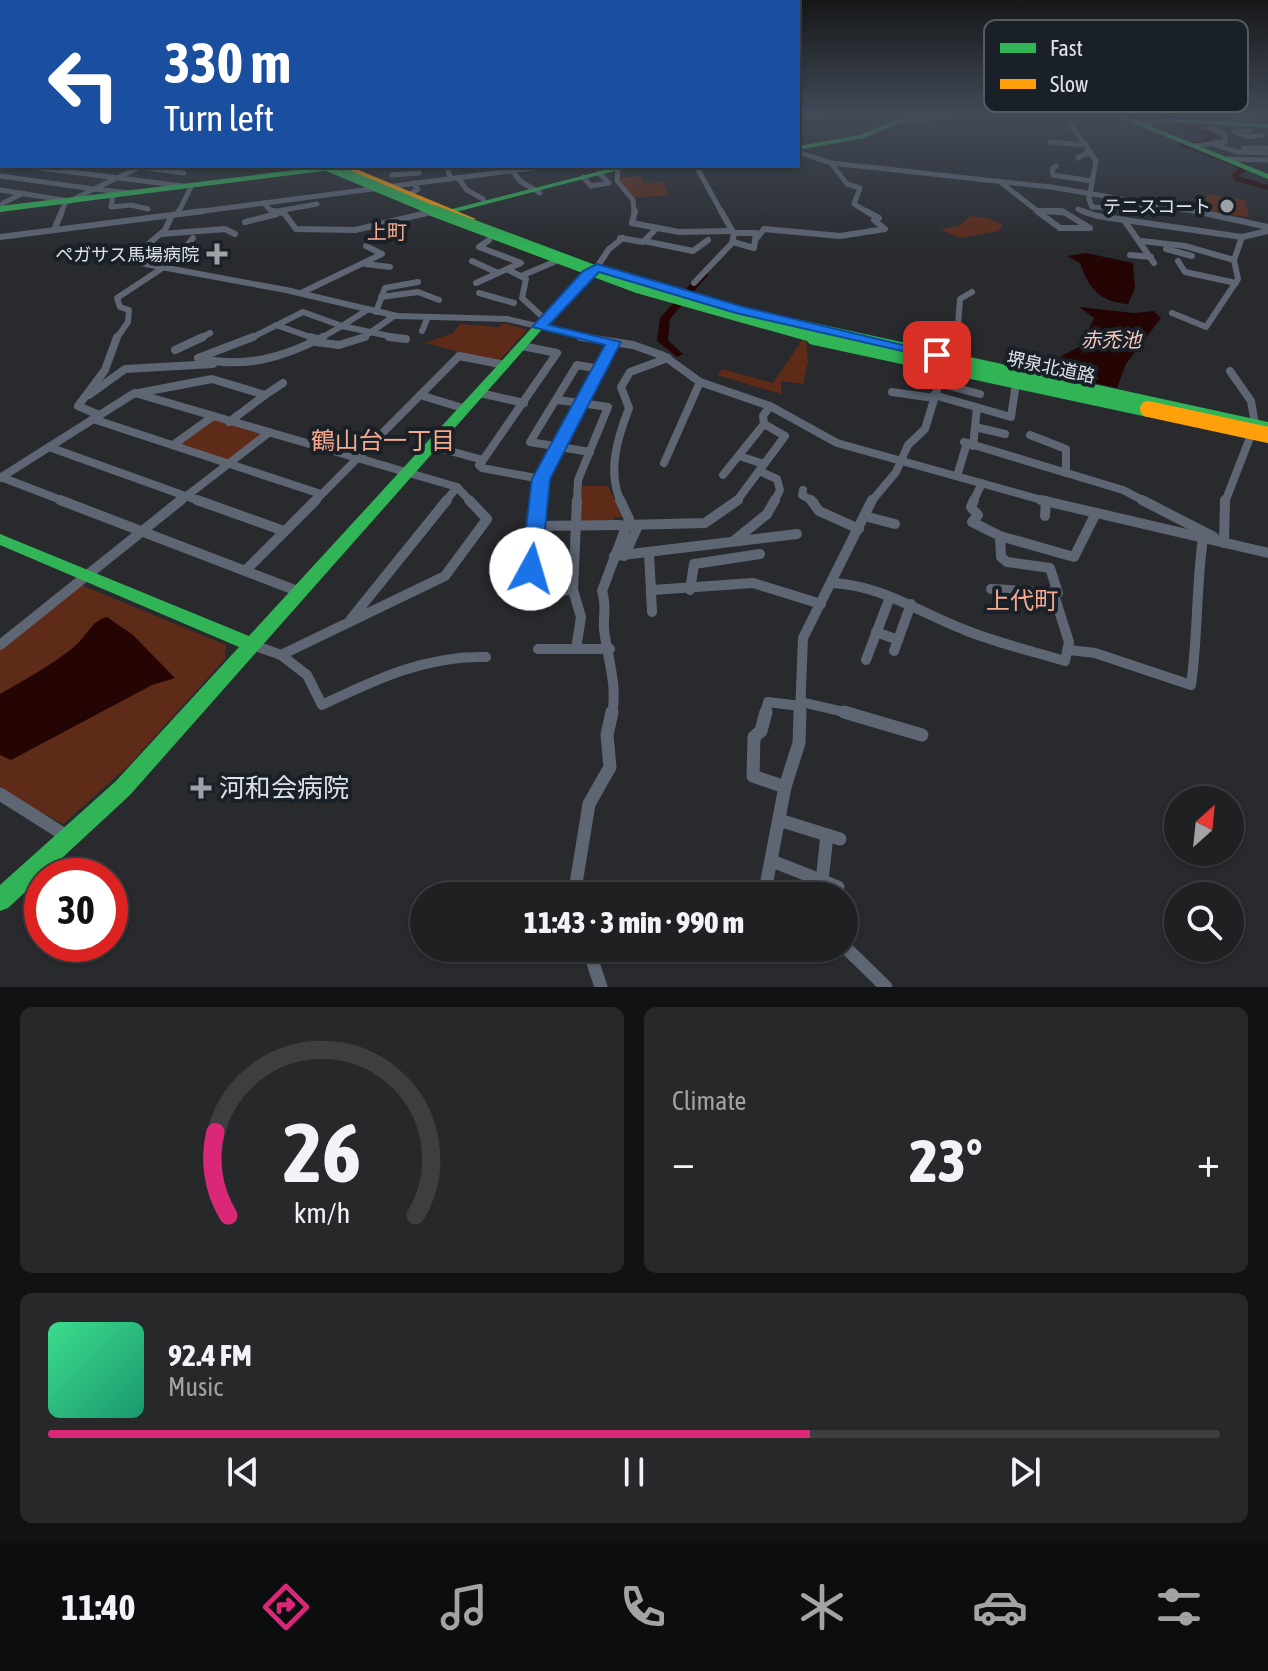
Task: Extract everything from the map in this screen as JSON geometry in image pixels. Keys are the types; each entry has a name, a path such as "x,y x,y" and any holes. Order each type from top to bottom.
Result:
{"main road":[{"path":"1241,160 1268,177"},
{"path":"0,209 68,201 115,186 132,193 318,168"},
{"name":"堺泉北道路","path":"339,168 560,261 683,301 796,331 1263,431"},
{"path":"341,168 389,181 441,211 554,262 685,296 940,380 1263,431"},
{"path":"441,211 619,168"},
{"path":"441,211 619,168"},
{"path":"441,211 592,270"},
{"path":"0,900 71,839 123,788 592,270"},
{"path":"940,380 1016,383 1263,431"},
{"path":"0,539 253,645"}],"street":[{"path":"824,160 1090,193 1268,229"},
{"path":"1095,160 1090,193 1092,207 1143,208 1144,202"},
{"path":"756,239 764,229 787,229 826,237 871,235 885,229 874,220 879,218 854,204 861,193 860,188 847,184 831,163"},
{"path":"1056,166 1052,169 1053,175 1092,181"},
{"path":"1,177 22,168"},
{"path":"42,168 72,172 115,186"},
{"path":"0,209 3,203 81,168"},
{"path":"139,168 115,186 111,207 131,205 148,209"},
{"path":"147,168 184,173 174,214 161,234 135,255 140,263 300,293 394,316 507,319 542,324 614,342 668,358 700,382 770,406 825,439 1046,501 1268,553"},
{"path":"413,192 418,189 416,183 420,168"},
{"path":"448,168 467,190 483,199"},
{"path":"457,178 462,168"},
{"path":"488,168 492,174"},
{"path":"623,168 617,181 633,198 637,211 632,223 679,232 691,229 756,233 754,248 733,242"},
{"path":"697,168 727,220 733,242"},
{"path":"389,181 416,183 510,169 536,190"},
{"path":"0,237 264,203 419,173"},
{"path":"1,177 132,193"},
{"path":"999,181 1060,228 1090,228 1062,211 1039,211"},
{"path":"0,190 68,201 94,189 115,186 180,185"},
{"path":"54,230 68,201"},
{"path":"264,203 279,212 296,229 355,230 441,211"},
{"path":"245,222 317,204"},
{"path":"1078,209 1124,220 1242,237 1268,229"},
{"path":"1124,220 1142,241 1152,260 1130,255"},
{"path":"1158,225 1165,245"},
{"path":"1223,225 1224,234"},
{"path":"644,241 657,228"},
{"path":"1188,228 1197,249"},
{"path":"161,234 212,235 225,229 235,234"},
{"path":"1172,313 1206,327 1236,283 1234,260 1242,237"},
{"path":"154,240 196,238 185,248 194,248"},
{"path":"592,270 622,238 693,251 708,240"},
{"path":"476,283 521,263 479,247 489,240"},
{"path":"1142,241 1197,249 1234,260"},
{"path":"685,296 733,242"},
{"path":"1147,249 1165,245 1192,256"},
{"path":"300,293 380,259 382,254 366,246"},
{"path":"472,261 498,273"},
{"path":"1178,261 1185,272 1236,283"},
{"path":"521,276 554,262"},
{"path":"366,264 390,267"},
{"path":"164,267 117,298 120,307 129,310 128,322 116,338 105,370 79,408 173,445 321,494"},
{"path":"507,269 526,279 522,298 542,324"},
{"path":"399,295 426,277"},
{"path":"376,312 389,286 418,282"},
{"path":"381,297 418,292 439,300"},
{"path":"767,882 785,787 799,743 803,638 864,516 903,459 908,445 925,429 940,380 957,343 960,299 972,292"},
{"path":"479,293 516,302 507,319"},
{"path":"86,395 92,394 125,369 282,357 318,341 367,310"},
{"path":"215,364 198,358 236,345 303,312 367,334 406,339"},
{"path":"276,325 337,349 394,316"},
{"path":"422,331 427,319"},
{"path":"206,354 178,349 210,333"},
{"path":"573,590 528,591 541,479 614,342"},
{"path":"522,346 557,353 479,465 541,479"},
{"path":"245,571 459,356 505,365"},
{"path":"576,882 589,804 610,767 607,735 614,704 610,649 604,629 607,605 602,591 619,556 629,525 628,511 611,481 621,428 629,408 621,389 633,375 668,358"},
{"path":"590,452 530,442 577,365 600,369"},
{"path":"1224,543 1223,506 1263,431 1251,401 1230,371"},
{"path":"0,478 135,393 212,379 265,395"},
{"path":"940,380 977,408 1011,417 1016,383"},
{"path":"892,392 940,380 980,394"},
{"path":"664,463 700,382"},
{"path":"229,422 283,383"},
{"path":"135,393 457,487 487,519 445,576 281,655"},
{"path":"480,393 524,403"},
{"path":"420,395 466,409"},
{"path":"557,400 608,407 578,480 573,590 581,617 576,649"},
{"path":"723,475 764,424 763,416 770,406"},
{"path":"957,476 975,427 977,408"},
{"path":"173,445 212,417"},
{"path":"536,526 705,523 737,501 785,436 764,424"},
{"path":"975,427 1005,434"},
{"path":"0,645 62,596 64,591 267,434"},
{"path":"1030,435 1066,449 1066,473"},
{"path":"968,444 1123,490 1224,543"},
{"path":"432,446 483,460"},
{"path":"49,447 284,531"},
{"path":"732,542 767,514 780,490 777,479 739,456"},
{"path":"0,478 300,592"},
{"path":"982,483 971,507 978,515 972,522 1000,536 1074,557 1096,513"},
{"path":"348,622 457,487"},
{"path":"803,490 802,495 816,503 819,511 859,529"},
{"path":"1045,516 1046,501"},
{"path":"864,516 895,524"},
{"path":"705,523 705,546"},
{"path":"619,556 797,534"},
{"path":"991,589 1058,593 1050,568 1007,562 1001,557 1000,536"},
{"path":"1069,650 1095,653 1191,685 1198,639 1197,582 1203,538"},
{"path":"649,553 652,612"},
{"path":"690,590 694,564 760,554"},
{"path":"653,590 690,590 753,583 821,604"},
{"path":"832,583 853,584 911,604 964,630 1065,661 1069,650 1054,595"},
{"path":"866,660 890,597"},
{"path":"876,632 896,645 911,604"},
{"path":"253,645 281,655 307,675 322,705 423,665 472,655 486,657"},
{"path":"538,649 610,649"},
{"path":"785,787 753,776 754,737 761,731 768,702 800,704 860,715 922,735"},
{"path":"0,794 71,839"},
{"path":"772,861 822,881 833,837 779,820"},
{"path":"858,960 886,987"},
{"path":"593,962 601,987"}],"shaded area":[{"path":"640,176 644,183 663,182 669,196 634,197 620,182 620,178"},
{"name":"テニスコート","path":"1206,194 1245,200 1249,217 1208,212"},
{"path":"971,216 988,218 1003,225 998,231 960,238 940,229 959,226"},
{"path":"504,323 527,330 498,362 425,343 453,333 460,324 498,327"},
{"path":"802,340 806,341 808,362 803,384 781,381 781,394 717,375 722,369 773,383"},
{"path":"215,419 260,434 260,437 227,460 179,444"},
{"path":"580,486 608,486 623,517 614,517 613,523 579,521"},
{"path":"81,585 226,645 225,659 128,766 63,824 0,790 0,647"}],"water":[{"path":"1086,253 1133,263 1135,288 1128,304 1103,297 1087,280 1080,263 1067,256"},
{"name":"赤禿池","path":"1079,307 1134,313 1154,311 1161,318 1126,364 1117,388 1073,378 1060,357 1082,345 1094,318"},
{"path":"107,617 133,635 175,678 152,685 11,760 0,755 0,694 39,672 75,646 97,621"}],"waterway":[{"path":"1224,160 1245,168 1235,175 1238,179 1268,188"},
{"path":"677,354 662,341 665,318 704,274"}],"traffic: fast":[{"path":"1227,160 1268,177"},
{"path":"0,209 331,168"},
{"path":"332,168 558,260 700,306 891,355 1148,409"},
{"path":"448,211 622,168"},
{"path":"0,900 123,788 587,273 597,267"},
{"path":"741,310 1268,426"},
{"path":"0,539 253,645"}],"traffic: slow":[{"path":"347,168 472,219"},
{"path":"1148,409 1268,435"}],"place":[{"name":"テニスコート","path":"1227,206"},
{"name":"ペガサス馬場病院","path":"217,254"},
{"name":"河和会病院","path":"201,788"}],"district":[{"name":"上町","path":"387,231"},
{"name":"鶴山台一丁目","path":"383,440"},
{"name":"上代町","path":"1022,600"}],"route":[{"path":"531,569 541,479 614,342 539,327 587,273 597,267 741,310 937,355"}]}
